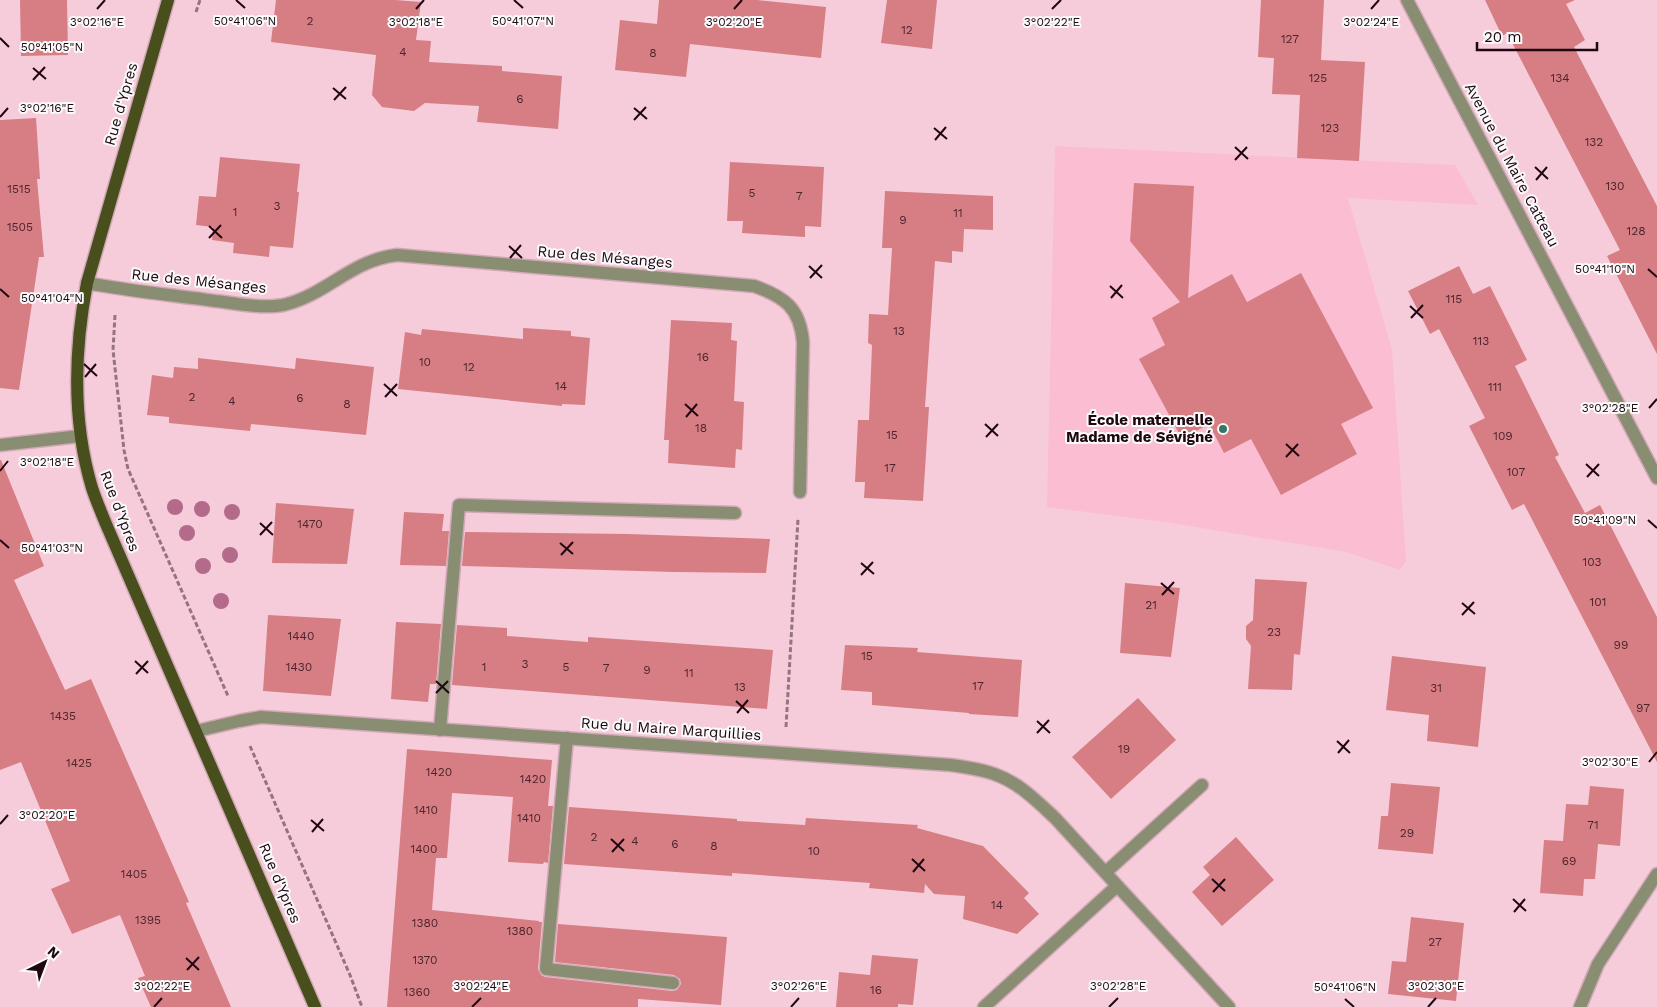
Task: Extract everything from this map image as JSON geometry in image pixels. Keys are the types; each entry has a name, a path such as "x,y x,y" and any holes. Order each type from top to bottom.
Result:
{"main road":[{"name":"Rue d'Ypres","path":"168,0 87,283 80,319 76,367 80,436 93,490 315,1007"}],"street":[{"name":"Avenue du Maire Catteau","path":"1407,0 1657,478"},
{"name":"Rue des Mésanges","path":"87,283 119,289 255,305 285,304 318,291 364,263 382,256 397,255 754,286 770,292 783,300 795,312 802,326 800,492"},
{"path":"0,445 80,436"},
{"path":"440,730 460,504 735,513"},
{"name":"Rue du Maire Marquillies","path":"197,731 261,717 951,765 995,774 1015,784 1034,798 1106,872 1229,1007"},
{"path":"567,738 546,969 673,983"},
{"path":"1106,872 1202,785"},
{"path":"1580,1007 1598,964 1657,874"},
{"path":"984,1007 1117,886"}],"path":[{"path":"194,19 200,0"},
{"path":"119,289 112,350 128,469 350,975 362,1007"},
{"path":"784,753 800,492"}],"shaded area":[{"name":"École maternelle Madame de Sévigné","path":"1055,146 1455,165 1478,205 1348,198 1392,350 1406,561 1400,570 1346,552 1166,522 1047,507"}],"building":[{"path":"20,0 67,0 68,55 21,56"},
{"path":"276,0 395,0 421,2 416,40 431,41 429,62 502,66 502,71 562,76 558,129 477,122 479,106 425,103 414,111 382,107 372,95 376,55 271,42"},
{"path":"659,0 757,0 826,7 821,58 690,44 686,77 615,70 620,20 657,24"},
{"path":"887,0 937,0 932,49 881,43"},
{"path":"1261,0 1324,0 1321,60 1365,62 1359,161 1297,158 1300,95 1272,94 1274,58 1258,57"},
{"path":"1485,0 1575,0 1566,4 1585,40 1574,47 1657,206 1657,354 1607,256 1620,250 1507,33 1502,36"},
{"path":"36,118 40,179 37,179 44,257 39,257 19,390 0,388 0,120"},
{"path":"220,157 300,164 293,248 270,246 269,257 233,253 234,243 212,240 213,227 196,225 199,196 216,197"},
{"path":"730,162 824,167 821,227 805,226 805,237 742,233 743,221 727,221"},
{"path":"1134,183 1194,186 1188,298 1232,274 1247,302 1301,273 1373,408 1341,424 1357,454 1281,495 1251,439 1224,453 1209,424 1182,439 1139,359 1165,345 1152,318 1180,302 1130,241"},
{"path":"885,191 993,196 993,230 964,229 963,252 952,251 952,263 935,261 925,407 929,407 923,501 864,498 865,482 855,482 858,420 869,420 872,345 868,343 869,314 888,315 892,248 882,248"},
{"path":"1459,266 1473,294 1490,286 1527,360 1515,366 1559,455 1555,457 1585,513 1600,505 1657,617 1657,762 1524,504 1512,510 1469,426 1485,418 1439,329 1430,334 1408,291"},
{"path":"671,320 732,323 731,340 737,341 734,401 744,402 742,450 736,449 735,468 668,463 669,440 664,440"},
{"path":"523,328 571,331 571,336 590,338 585,405 562,404 562,406 398,389 405,332 421,335 422,329 523,339"},
{"path":"198,358 295,369 296,358 374,367 366,435 251,424 250,431 169,423 169,417 147,415 152,375 173,378 174,367 198,369"},
{"path":"0,460 44,566 14,580 65,690 91,679 189,902 186,903 231,1007 151,1007 138,978 145,976 120,915 72,934 51,889 70,881 21,762 0,770"},
{"path":"276,503 354,509 347,564 272,563"},
{"path":"404,512 444,514 442,531 449,531 446,566 400,565"},
{"path":"465,532 629,534 770,539 766,573 674,572 462,566"},
{"path":"1255,579 1307,582 1300,655 1294,654 1292,690 1248,689 1251,646 1246,639 1246,626 1253,620"},
{"path":"1125,583 1180,588 1171,657 1120,653"},
{"path":"268,615 341,619 331,696 263,691"},
{"path":"396,622 441,624 436,684 430,684 428,702 391,699"},
{"path":"457,625 507,628 507,636 588,642 588,637 773,650 767,709 452,685"},
{"path":"845,645 918,648 917,652 1022,660 1018,717 872,705 872,692 841,690"},
{"path":"1392,656 1486,667 1478,747 1427,741 1429,715 1386,710"},
{"path":"1138,698 1176,740 1111,799 1072,757"},
{"path":"407,749 552,760 548,806 553,806 548,863 508,862 513,797 452,793 447,858 436,858 432,910 542,922 538,969 541,975 545,977 672,991 677,990 681,984 680,979 674,975 555,962 558,924 727,937 721,1005 638,999 638,1007 387,1007"},
{"path":"1391,783 1440,787 1433,854 1378,849 1381,816 1388,816"},
{"path":"1590,786 1624,789 1620,846 1598,844 1595,879 1584,879 1583,896 1540,893 1544,840 1563,841 1566,804 1588,805"},
{"path":"569,807 805,825 806,818 918,825 917,828 983,846 1029,893 1024,898 1039,914 1017,934 963,919 965,896 934,894 925,884 924,893 869,888 870,883 732,873 732,876 564,864"},
{"path":"1236,837 1274,880 1222,926 1192,892 1210,875 1203,867"},
{"path":"1411,917 1464,923 1456,1001 1388,994 1392,961 1406,962"},
{"path":"872,955 918,959 913,1005 898,1004 898,1007 836,1007 839,972 870,975"}],"place":[{"name":"École maternelle Madame de Sévigné","path":"1223,429"}]}
